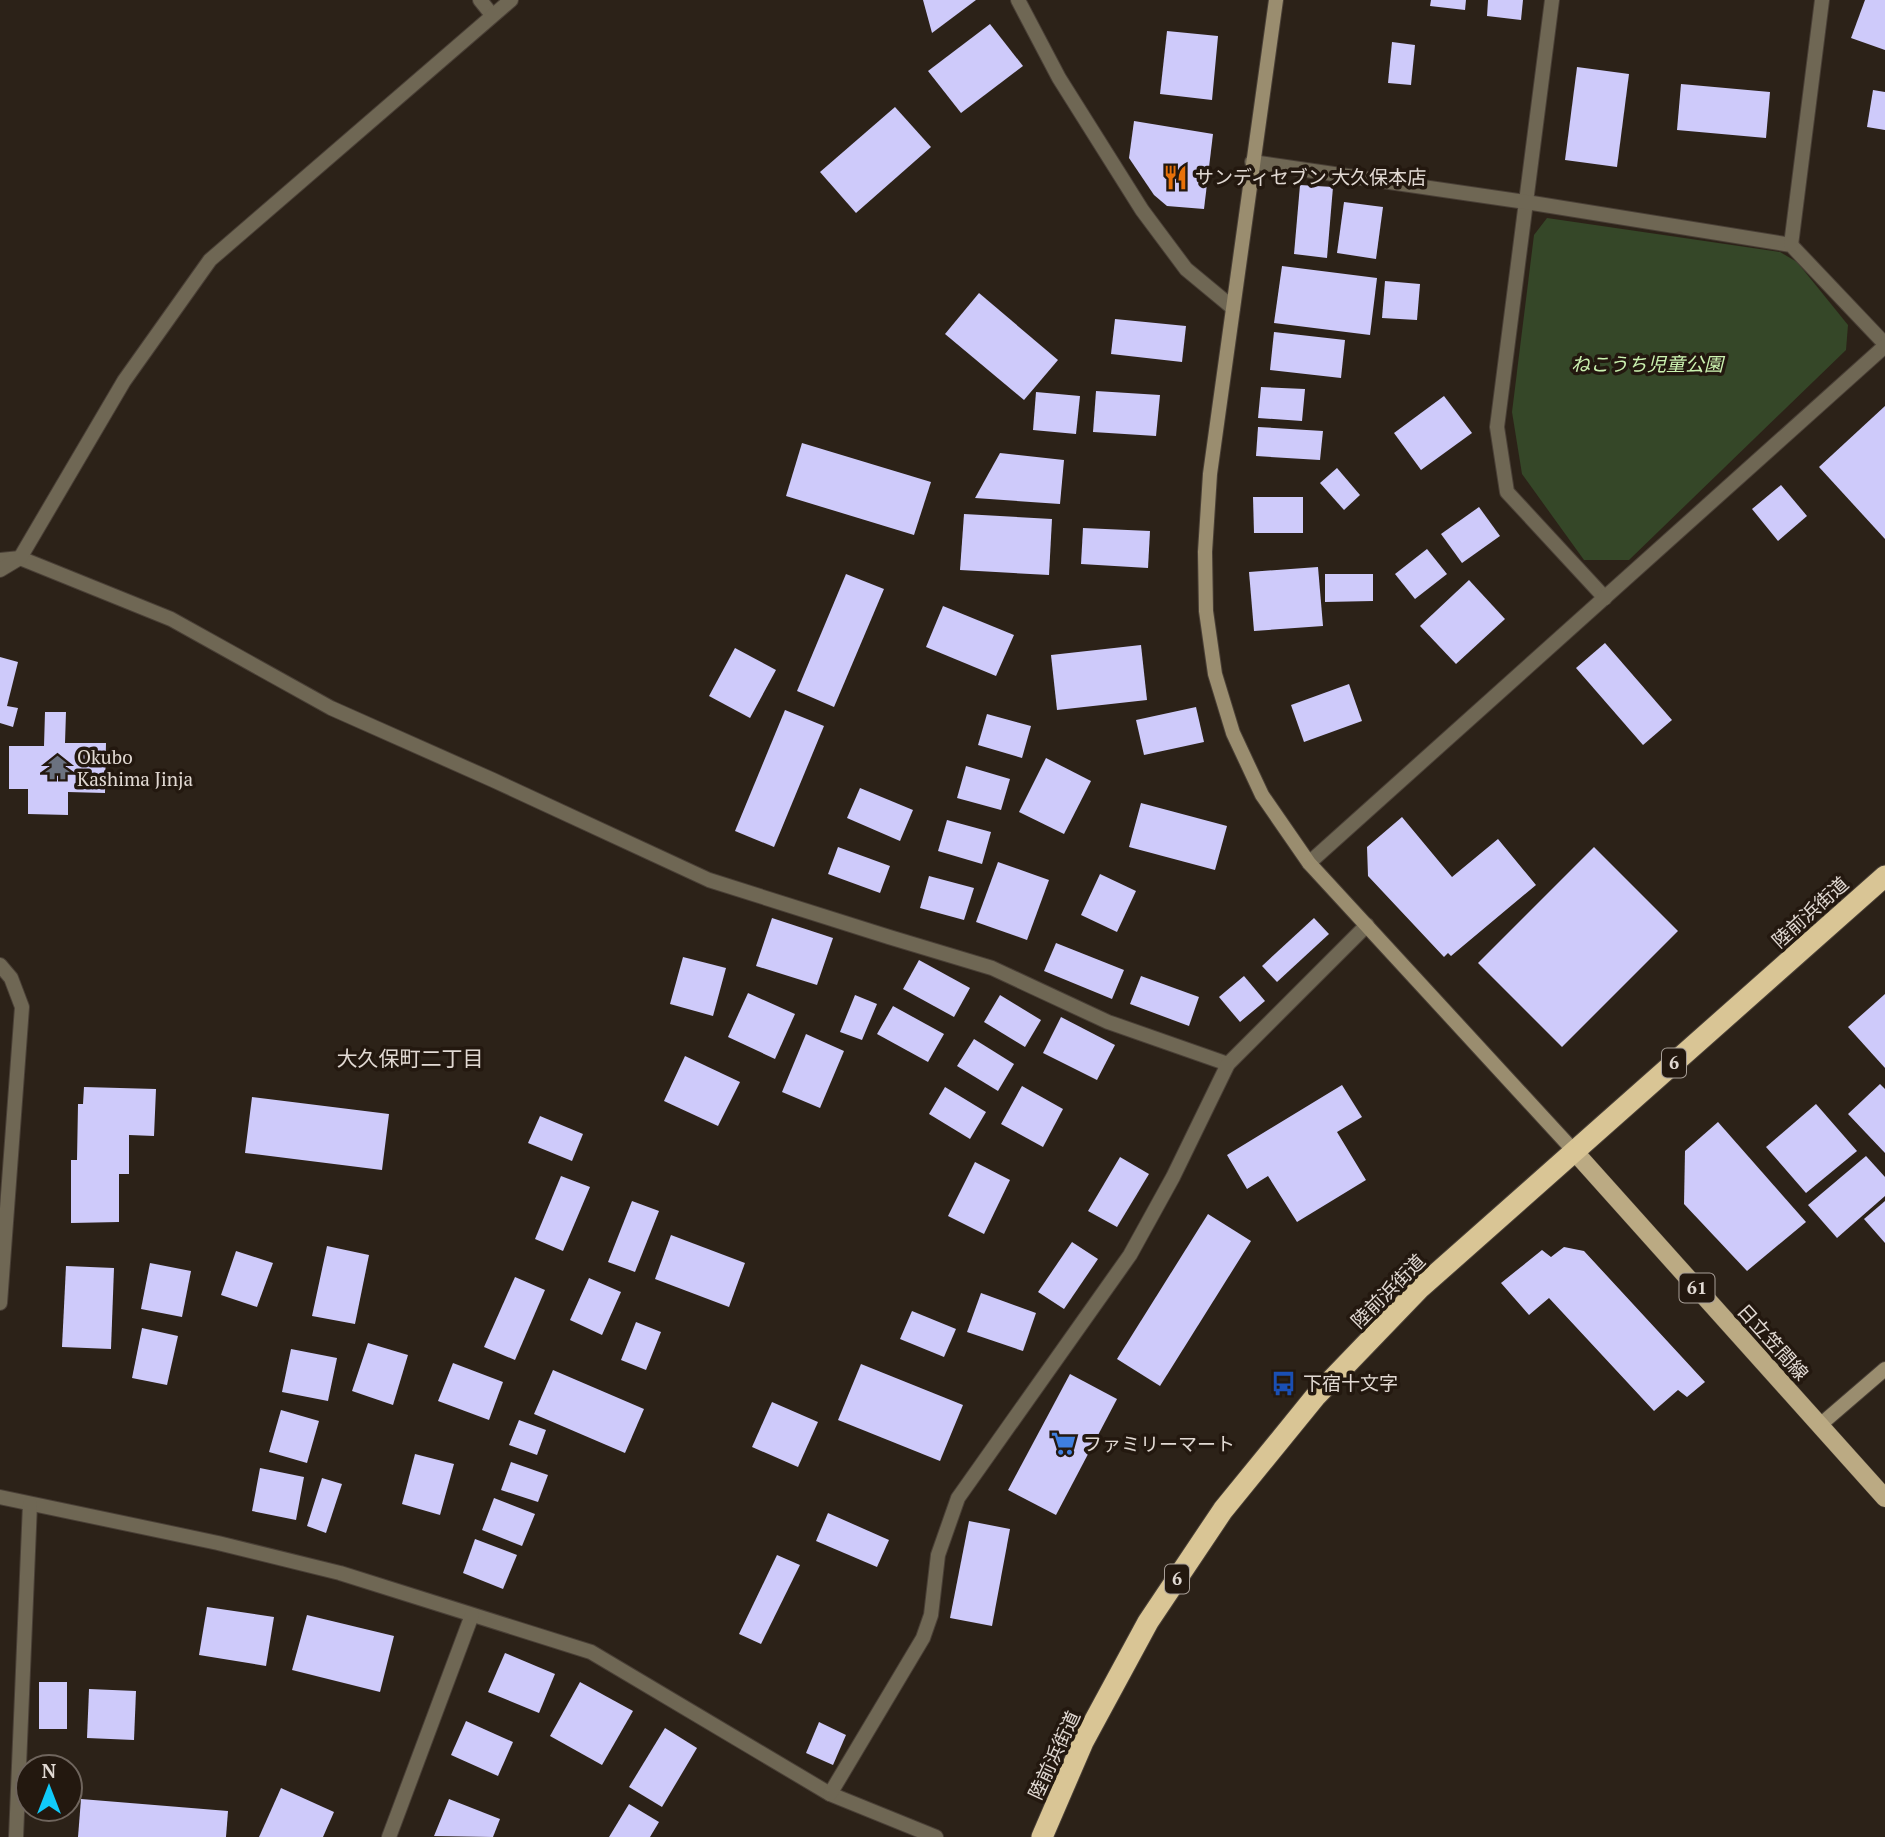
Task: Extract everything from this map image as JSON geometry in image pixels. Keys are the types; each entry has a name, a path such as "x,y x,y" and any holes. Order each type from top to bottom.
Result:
{"highway":[{"name":"陸前浜街道","path":"1042,1837 1083,1742 1148,1622 1223,1510 1315,1397 1419,1289 1885,876"}],"main road":[{"name":"日立笠間線","path":"1574,1151 1885,1498"}],"street":[{"path":"480,0 492,15"},
{"path":"0,570 20,558 124,381 210,260 511,0"},
{"path":"1018,0 1059,78 1142,210 1186,269 1233,308"},
{"path":"1276,0 1210,474 1205,552 1206,611 1215,674 1233,733 1262,795 1309,863 1574,1151"},
{"path":"1552,0 1497,427 1507,492 1605,598"},
{"path":"1791,244 1822,0"},
{"path":"1252,162 1791,244 1885,345 1309,863"},
{"path":"0,559 20,558 171,619 331,708 493,779 709,880 992,968 1108,1022 1228,1065"},
{"path":"831,1794 923,1638 931,1615 938,1555 958,1498 1130,1255 1173,1177 1228,1065 1367,925"},
{"path":"0,965 11,978 23,1007 0,1303"},
{"path":"1820,1425 1885,1369"},
{"path":"0,1497 340,1573 590,1652 831,1794 936,1837"},
{"path":"16,1837 30,1504"},
{"path":"389,1837 472,1615"}],"green space":[{"name":"ねこうち児童公園","path":"1547,218 1780,252 1797,262 1848,325 1846,350 1629,560 1584,560 1522,474 1512,412 1534,235"}],"building":[{"path":"923,0 976,0 932,33"},
{"path":"1431,0 1466,0 1465,10 1430,6"},
{"path":"1488,0 1523,0 1521,20 1487,16"},
{"path":"1865,0 1885,0 1885,50 1851,38"},
{"path":"990,24 1023,66 961,113 928,71"},
{"path":"1167,31 1218,36 1212,100 1160,94"},
{"path":"1392,42 1415,45 1411,85 1388,83"},
{"path":"1577,67 1629,74 1617,167 1565,160"},
{"path":"1681,84 1770,92 1766,138 1677,130"},
{"path":"1873,90 1885,92 1885,130 1867,127"},
{"path":"895,107 931,147 856,213 820,172"},
{"name":"サンディセブン 大久保本店","path":"1134,121 1213,134 1204,209 1167,206 1154,195 1129,158"},
{"path":"1300,185 1333,187 1327,258 1294,254"},
{"path":"1344,202 1383,207 1376,259 1337,253"},
{"path":"1282,266 1377,278 1370,335 1274,323"},
{"path":"1385,281 1420,284 1417,320 1382,318"},
{"path":"979,293 1058,360 1024,400 945,334"},
{"path":"1115,319 1186,326 1182,362 1111,354"},
{"path":"1274,332 1345,340 1341,378 1270,370"},
{"path":"1261,387 1305,389 1302,421 1258,418"},
{"path":"1096,391 1160,395 1156,436 1093,432"},
{"path":"1036,392 1080,396 1076,434 1033,430"},
{"path":"1444,396 1472,433 1421,470 1394,433"},
{"path":"1885,406 1885,539 1819,467"},
{"path":"1258,427 1323,431 1320,460 1256,456"},
{"path":"802,443 931,482 914,535 786,496"},
{"path":"1000,453 1064,460 1060,504 975,498"},
{"path":"1337,468 1360,495 1344,510 1320,483"},
{"path":"1781,485 1807,516 1778,541 1752,509"},
{"path":"1253,497 1303,497 1303,533 1254,533"},
{"path":"1479,507 1500,536 1462,563 1441,534"},
{"path":"964,514 1052,519 1049,575 960,570"},
{"path":"1083,528 1150,531 1148,568 1081,564"},
{"path":"1427,549 1447,574 1415,599 1395,574"},
{"path":"1318,567 1323,626 1254,631 1249,572"},
{"path":"846,574 884,589 834,707 797,691"},
{"path":"1325,574 1373,574 1373,601 1325,602"},
{"path":"1469,580 1505,619 1456,664 1420,626"},
{"path":"943,606 1014,635 996,676 926,647"},
{"path":"1605,643 1672,720 1643,745 1576,668"},
{"path":"1141,645 1147,700 1057,710 1051,655"},
{"path":"735,648 776,670 750,718 709,696"},
{"path":"0,657 18,662 7,706 18,708 13,727 0,723"},
{"path":"1349,684 1362,721 1304,742 1291,705"},
{"path":"1196,707 1204,742 1144,755 1136,720"},
{"path":"785,710 824,726 774,847 735,831"},
{"name":"Okubo Kashima Jinja","path":"45,712 66,712 65,743 106,743 105,793 68,792 68,815 28,814 28,789 9,789 9,746 44,746"},
{"path":"987,714 1031,726 1022,758 978,745"},
{"path":"1046,758 1091,781 1064,834 1019,812"},
{"path":"966,766 1010,779 1001,810 957,798"},
{"path":"860,788 913,810 900,841 847,818"},
{"path":"1141,803 1227,826 1215,870 1129,847"},
{"path":"1402,817 1452,877 1498,839 1536,885 1451,956 1448,953 1444,957 1368,876 1367,847"},
{"path":"947,820 991,832 982,864 938,851"},
{"path":"838,847 890,866 880,893 828,874"},
{"path":"1594,847 1678,931 1562,1047 1478,963"},
{"path":"998,862 1049,880 1027,940 976,922"},
{"path":"1100,874 1136,891 1117,932 1081,915"},
{"path":"929,876 974,888 964,920 920,908"},
{"path":"772,918 833,938 817,985 756,966"},
{"path":"1314,918 1329,934 1277,982 1262,966"},
{"path":"1056,943 1124,970 1112,999 1044,971"},
{"path":"683,957 726,968 713,1016 670,1004"},
{"path":"919,960 970,988 954,1017 903,989"},
{"path":"1141,976 1199,997 1189,1026 1130,1004"},
{"path":"1244,976 1265,1001 1240,1022 1219,997"},
{"path":"748,993 795,1014 775,1059 728,1037"},
{"path":"1885,994 1885,1068 1848,1027"},
{"path":"855,995 877,1004 862,1040 840,1032"},
{"path":"1000,995 1041,1020 1025,1047 984,1022"},
{"path":"893,1006 944,1034 928,1062 877,1034"},
{"path":"1061,1017 1115,1045 1097,1080 1043,1053"},
{"path":"806,1034 844,1051 820,1108 782,1092"},
{"path":"974,1039 1014,1064 998,1091 957,1066"},
{"path":"685,1056 740,1082 718,1126 664,1101"},
{"path":"1880,1084 1885,1089 1885,1153 1848,1114"},
{"path":"1342,1085 1362,1117 1337,1132 1366,1180 1297,1222 1268,1176 1247,1189 1227,1155"},
{"path":"1022,1086 1063,1109 1043,1147 1001,1124"},
{"path":"84,1087 156,1089 154,1136 129,1135 129,1174 119,1174 119,1222 71,1223 71,1160 77,1160 78,1104 83,1104"},
{"path":"945,1087 986,1112 970,1139 929,1114"},
{"path":"252,1097 389,1114 382,1170 245,1153"},
{"path":"1816,1104 1857,1151 1806,1193 1766,1147"},
{"path":"540,1116 583,1134 572,1161 528,1143"},
{"path":"1718,1122 1806,1222 1747,1271 1684,1204 1685,1151"},
{"path":"1866,1156 1885,1177 1885,1196 1837,1238 1808,1205"},
{"path":"1120,1157 1149,1174 1117,1227 1088,1211"},
{"path":"975,1162 1010,1180 984,1234 948,1216"},
{"path":"561,1176 590,1187 563,1251 535,1239"},
{"path":"632,1201 659,1211 635,1272 608,1262"},
{"path":"1885,1201 1885,1243 1864,1219"},
{"path":"1208,1214 1251,1241 1160,1386 1117,1359"},
{"path":"671,1235 745,1263 729,1307 655,1279"},
{"path":"1072,1242 1098,1259 1064,1309 1038,1292"},
{"path":"327,1246 369,1255 355,1324 312,1316"},
{"path":"1564,1247 1584,1251 1705,1382 1687,1397 1678,1390 1654,1411 1549,1298 1529,1315 1501,1283 1542,1250 1551,1257"},
{"path":"236,1251 273,1263 257,1307 221,1295"},
{"path":"150,1263 191,1271 182,1317 141,1309"},
{"path":"66,1266 114,1268 111,1349 62,1347"},
{"path":"515,1277 545,1290 515,1360 484,1347"},
{"path":"589,1278 621,1292 602,1335 570,1320"},
{"path":"981,1293 1036,1313 1023,1351 967,1332"},
{"path":"912,1311 956,1329 944,1357 900,1339"},
{"path":"636,1322 661,1332 646,1370 621,1360"},
{"path":"142,1328 178,1336 167,1385 132,1378"},
{"path":"368,1343 408,1355 393,1405 352,1391"},
{"path":"291,1349 337,1358 328,1401 282,1392"},
{"path":"453,1363 503,1382 489,1420 438,1401"},
{"path":"861,1364 963,1405 940,1461 838,1420"},
{"path":"553,1370 644,1409 625,1453 534,1414"},
{"name":"ファミリーマート","path":"1070,1374 1117,1399 1056,1515 1008,1490"},
{"path":"772,1402 818,1422 798,1467 752,1447"},
{"path":"281,1410 319,1421 307,1463 269,1452"},
{"path":"519,1420 546,1430 537,1455 509,1445"},
{"path":"415,1454 454,1464 440,1515 402,1504"},
{"path":"511,1462 548,1475 538,1502 501,1490"},
{"path":"260,1468 304,1477 296,1520 252,1511"},
{"path":"322,1478 342,1484 326,1533 307,1526"},
{"path":"494,1498 535,1514 522,1546 482,1530"},
{"path":"828,1513 889,1540 877,1567 816,1541"},
{"path":"969,1521 1010,1529 992,1626 950,1618"},
{"path":"475,1539 517,1555 503,1589 463,1573"},
{"path":"777,1555 800,1565 761,1644 739,1634"},
{"path":"207,1607 274,1617 266,1666 199,1655"},
{"path":"307,1615 394,1636 380,1692 292,1670"},
{"path":"505,1653 555,1674 539,1713 488,1692"},
{"path":"39,1682 67,1682 67,1729 39,1729"},
{"path":"580,1682 633,1711 602,1765 550,1736"},
{"path":"89,1689 136,1691 134,1740 87,1738"},
{"path":"466,1721 513,1742 498,1776 451,1755"},
{"path":"819,1722 846,1735 833,1765 806,1753"},
{"path":"665,1728 697,1748 662,1807 629,1787"},
{"path":"281,1788 334,1812 323,1837 259,1837"},
{"path":"84,1799 228,1811 226,1837 78,1837 79,1823 84,1823"},
{"path":"449,1799 500,1819 493,1837 434,1836"},
{"path":"629,1804 659,1822 650,1837 609,1837"}],"place":[{"name":"サンディセブン 大久保本店","path":"1175,177"},
{"name":"Okubo Kashima Jinja","path":"57,768"},
{"name":"下宿十文字","path":"1283,1383"},
{"name":"ファミリーマート","path":"1063,1444"}],"district":[{"name":"大久保町二丁目","path":"410,1059"}]}
